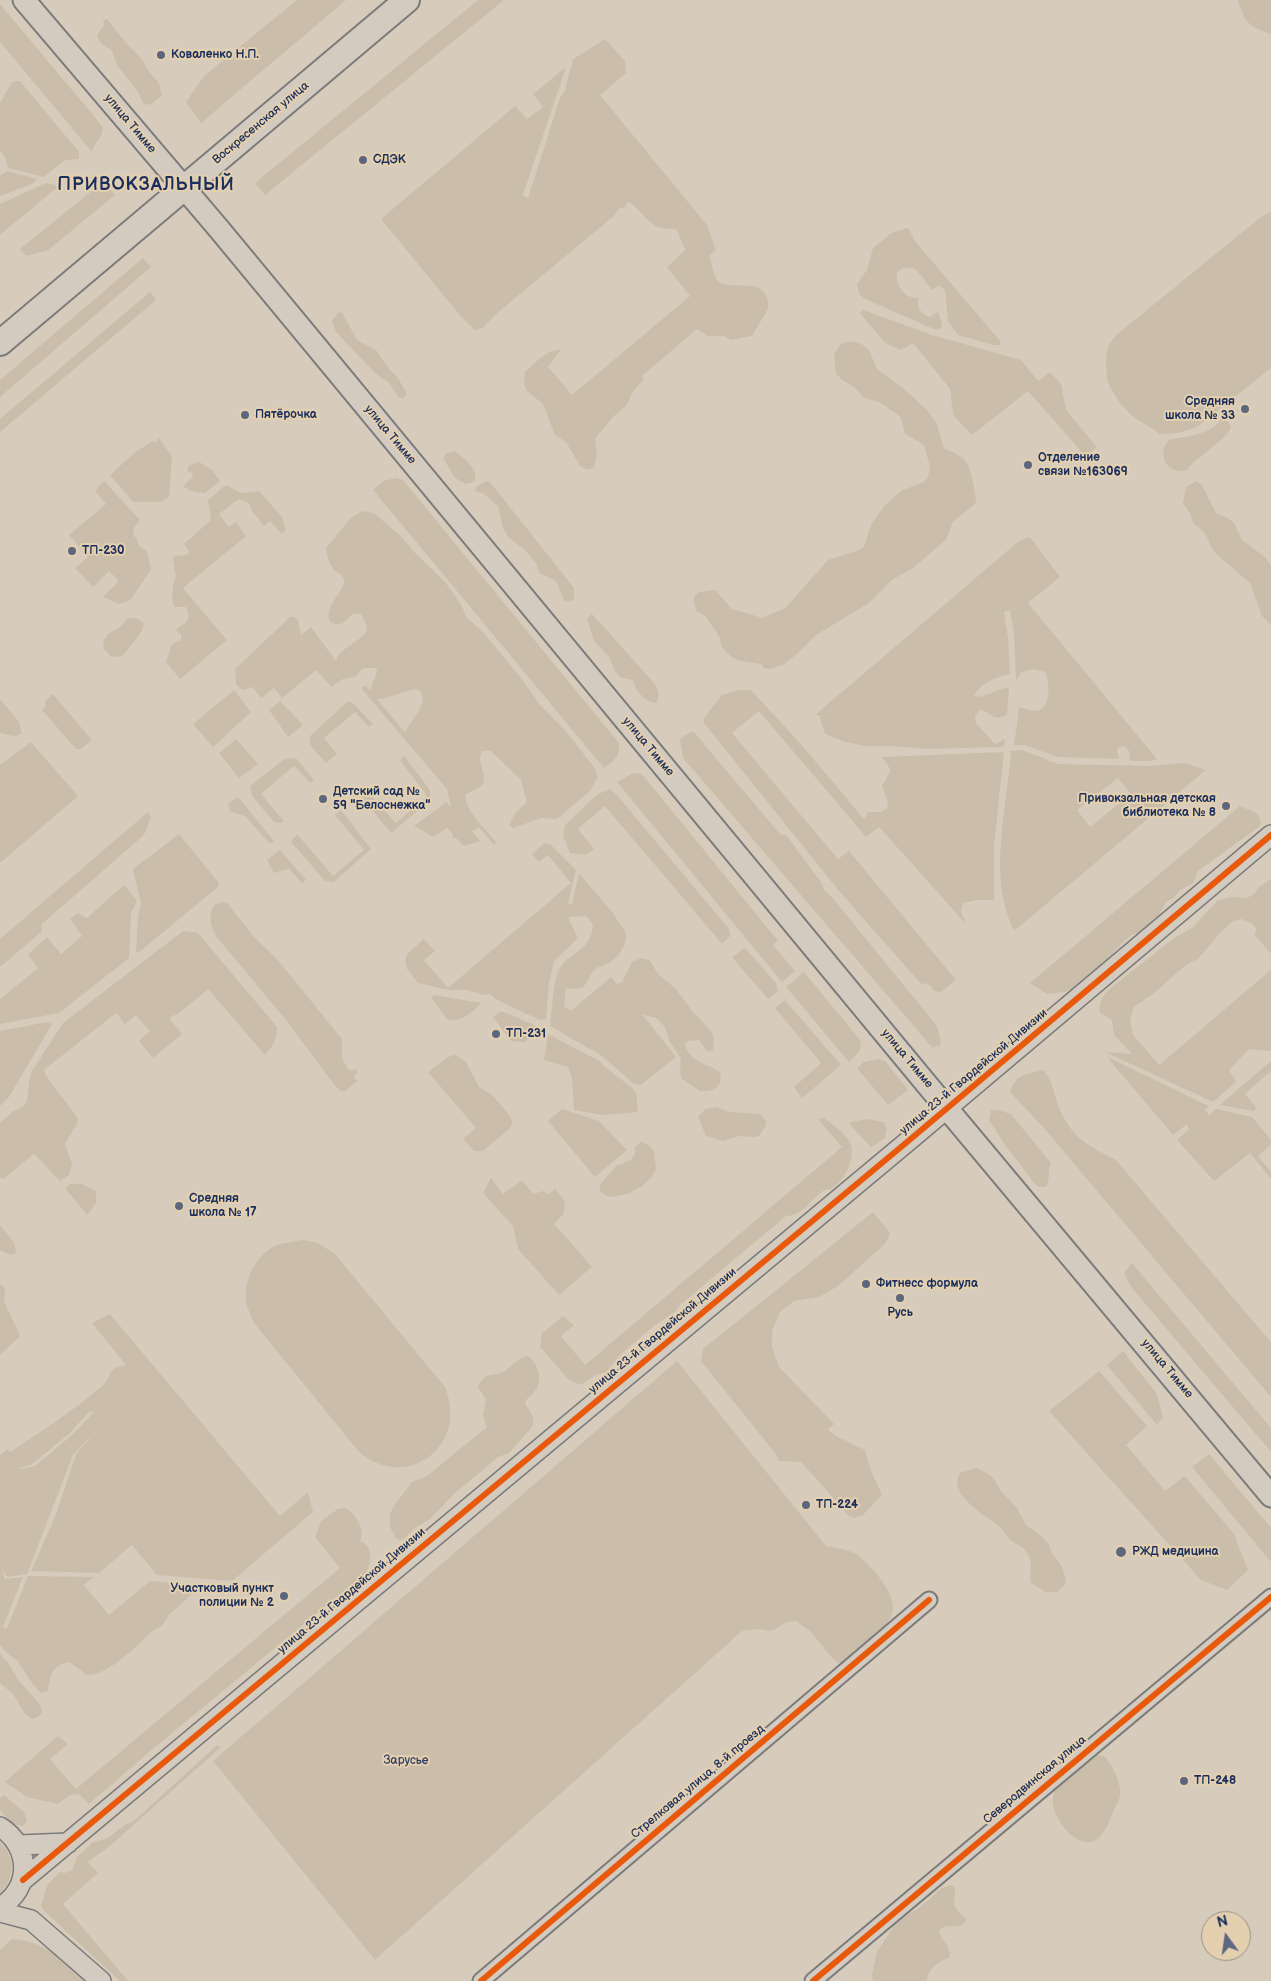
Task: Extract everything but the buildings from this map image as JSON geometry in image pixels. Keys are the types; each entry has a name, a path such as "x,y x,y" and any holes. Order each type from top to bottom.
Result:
{"main road":[{"name":"улица Тимме","path":"24,0 184,188 1271,1496"},
{"name":"Воскресенская улица","path":"0,343 408,0"}],"street":[{"name":"улица 23-й Гвардейской Дивизии","path":"0,1907 10,1901 21,1883 68,1843 1271,835"},
{"name":"Северодвинская улица","path":"813,1981 1271,1597"},
{"name":"Стрелковая улица, 8-й проезд","path":"481,1981 929,1600"},
{"path":"0,1827 14,1838 24,1862 21,1883 31,1920"},
{"path":"18,1845 68,1843"},
{"path":"0,1912 31,1920 100,1981"}],"green space":[{"path":"297,0 346,0 201,123 186,102 204,76"},
{"path":"478,0 504,0 265,195 255,183"},
{"path":"1238,0 1271,0 1271,34 1249,23 1243,14"},
{"path":"0,4 103,127 102,134 92,152 0,42"},
{"path":"107,19 141,58 149,72 159,83 162,96 150,105 143,103 138,92 117,65 112,51 100,42 97,35 104,25 103,21"},
{"path":"605,39 625,61 626,73 600,95 707,225 716,250 710,255 718,281 723,284 756,287 763,291 767,298 768,309 752,336 731,340 724,336 707,336 697,329 643,375 643,380 633,391 626,406 614,416 595,439 597,454 594,467 587,470 580,466 566,442 555,435 543,404 527,391 524,384 525,372 546,354 561,350 548,367 572,395 690,296 667,267 685,250 677,230 658,227 628,201 625,207 618,209 615,215 496,314 483,328 475,330 463,319 381,219 515,106 527,119 543,107 533,94 566,67 523,195 528,198 560,98 565,90 573,59"},
{"path":"20,81 79,152 79,159 65,160 44,177 8,168 5,157 0,151 0,103 12,82"},
{"path":"7,171 37,179 32,184 0,196 0,176"},
{"path":"46,183 59,186 0,235 0,204"},
{"path":"107,184 115,195 48,250 26,256 20,249 94,189"},
{"path":"1271,212 1271,368 1197,427 1178,433 1160,434 1132,416 1111,389 1107,380 1106,358 1108,346 1115,336 1262,216"},
{"path":"906,228 909,229 915,241 1000,341 1000,345 958,335 948,321 945,290 938,285 933,290 914,269 904,268 897,272 897,282 905,293 918,298 919,308 924,314 930,317 938,312 942,323 941,328 936,330 865,299 859,294 857,284 867,270 873,248 890,234"},
{"path":"143,258 151,267 0,397 0,380"},
{"path":"150,292 156,300 0,432 0,419"},
{"path":"863,310 932,335 1021,360 1038,381 1050,372 1061,384 1066,410 1097,447 1086,457 1028,391 972,435 953,415 950,389 913,343 901,350 885,343 860,313"},
{"path":"342,312 357,340 377,351 398,378 407,394 404,398 399,398 388,382 375,373 336,332 332,321 338,313"},
{"path":"846,342 857,342 869,350 877,369 903,388 927,410 936,422 944,448 960,456 967,463 973,481 976,503 953,522 946,540 913,568 892,580 869,603 816,635 784,664 769,669 764,668 761,664 740,661 730,656 722,647 719,636 705,616 697,611 693,601 695,595 699,592 715,590 732,609 762,618 785,608 828,560 864,547 871,525 884,506 901,491 924,482 928,477 930,467 924,445 905,434 901,418 879,402 864,398 854,387 841,379 836,373 834,355 840,345"},
{"path":"1221,419 1228,422 1231,427 1218,443 1197,459 1187,470 1174,470 1169,467 1163,451 1169,440 1204,432 1211,429"},
{"path":"159,438 172,456 169,497 162,502 133,502 110,475 134,453 153,441 156,442"},
{"path":"454,451 466,460 475,472 475,481 466,484 455,478 443,458 447,453"},
{"path":"199,462 212,470 220,481 205,493 191,491 184,487 192,478 193,473 187,471 188,466"},
{"path":"396,478 403,480 619,743 619,752 611,763 604,768 373,490 383,481"},
{"path":"104,481 140,520 134,528 133,535 137,539 139,546 147,551 151,570 130,600 119,604 103,597 119,581 109,571 93,587 75,568 88,557 69,535 106,504 95,491"},
{"path":"486,481 490,482 574,588 574,599 570,602 564,601 556,581 539,573 536,563 525,550 508,537 503,528 498,506 484,494 475,491 477,486"},
{"path":"1196,481 1202,485 1216,513 1234,523 1242,540 1265,557 1271,565 1271,625 1262,616 1250,583 1216,554 1205,533 1193,523 1191,515 1183,503 1186,487"},
{"path":"224,486 228,486 241,493 259,491 282,517 286,530 282,534 270,521 264,526 252,511 249,503 239,499 219,514 229,527 236,522 246,536 183,588 227,640 180,679 166,662 172,644 181,640 181,634 176,631 177,628 186,623 189,617 186,607 175,607 173,604 172,597 176,577 173,559 176,555 182,556 190,553 184,544 211,520 208,500"},
{"path":"362,511 374,513 403,538 413,551 445,582 462,606 466,617 483,632 521,678 539,704 565,730 594,767 598,777 590,791 558,818 541,818 513,828 509,825 515,813 527,802 521,780 491,751 482,751 480,760 484,776 483,785 465,795 466,802 473,815 496,842 494,845 479,827 472,831 480,841 464,846 456,838 453,838 452,833 447,828 433,837 414,826 446,802 451,807 447,789 361,688 365,685 370,690 377,672 376,668 363,668 355,677 343,679 331,687 316,670 282,698 274,688 261,698 252,687 242,690 236,684 235,669 290,617 295,617 298,620 301,635 311,627 336,661 346,648 364,635 367,630 361,614 353,614 339,624 329,621 330,608 341,590 344,579 331,565 326,548 349,520","holes":["416,689 423,698 422,704 405,732 377,699"]},
{"path":"1030,537 1060,577 1028,603 1157,759 1130,761 1129,751 1126,747 1121,746 1117,749 1119,759 1058,757 1024,745 1014,745 1019,707 1034,711 1043,708 1047,699 1048,681 1045,672 1032,669 1021,673 1016,681 1014,634 1010,610 1004,612 1010,674 989,682 980,688 974,696 978,697 1000,689 1009,688 1007,715 998,718 980,710 975,716 976,723 993,742 996,744 1005,739 1004,747 925,749 866,746 845,742 825,734 819,715 815,715 1019,541"},
{"path":"592,614 655,684 659,694 657,703 645,699 636,688 633,680 621,678 614,670 610,658 594,641 587,618"},
{"path":"128,618 136,618 144,623 142,631 122,656 111,657 104,649 103,641 108,634 120,627"},
{"path":"234,690 251,712 213,747 193,724"},
{"path":"737,690 751,690 799,742 864,819 868,812 880,812 887,809 888,802 882,786 891,770 882,757 1004,752 994,846 994,900 977,900 963,903 961,911 966,924 879,827 866,837 759,711 732,733 838,859 849,851 956,980 941,992 934,991 927,983 922,985 839,891 704,723 703,719 722,695"},
{"path":"53,694 92,740 81,749 76,749 42,710 46,705 45,701"},
{"path":"0,699 19,722 22,733 19,735 14,736 0,733"},
{"path":"280,701 303,725 288,737 269,710"},
{"path":"348,701 354,704 373,724 369,727 355,712 324,738 337,754 326,763 310,745 310,736"},
{"path":"693,731 780,834 787,836 823,885 823,889 831,896 933,1021 938,1028 941,1045 933,1048 931,1046 683,758 680,740"},
{"path":"236,739 258,764 239,778 219,753"},
{"path":"31,742 78,796 0,863 0,765"},
{"path":"1022,750 1058,764 1150,766 1184,763 1206,770 1014,931 1006,910 1000,865 1011,751","holes":["1118,778 1131,794 1090,827 1077,810"]},
{"path":"404,756 430,790 430,800 391,833 358,793 364,788 396,823 427,796 400,760"},
{"path":"296,758 314,780 310,783 294,766 261,794 284,821 282,823 274,822 252,796 250,786 284,759"},
{"path":"633,773 642,774 778,941 773,945 795,971 782,982 617,782"},
{"path":"610,789 729,929 730,936 722,944 605,806 578,829 594,849 586,855 570,853 563,836 565,825 598,794"},
{"path":"238,797 274,841 270,844 245,816 231,812 228,804"},
{"path":"1240,806 1258,814 1261,822 1260,826 1198,871 1193,883 1179,891 1174,898 1166,902 1156,922 1148,931 1132,935 1125,940 1106,963 1084,983 1065,992 1047,994 1030,983"},
{"path":"341,810 371,849 334,882 325,881 291,842 297,834 333,876 364,850 335,815"},
{"path":"148,812 151,817 144,835 41,925 42,931 0,967 0,939"},
{"path":"179,834 219,883 218,887 138,953 136,952 138,917 141,904 133,869"},
{"path":"544,843 550,844 576,870 568,904 572,904 579,873 614,914 626,934 621,951 607,964 598,967 583,987 566,988 564,1005 566,1008 572,1010 611,977 617,984 622,982 632,962 641,958 649,960 659,975 676,989 693,1012 712,1032 713,1050 709,1052 699,1040 688,1041 685,1044 690,1055 720,1072 719,1085 713,1090 700,1091 682,1079 680,1072 681,1059 670,1042 665,1027 656,1018 642,1014 676,1057 641,1085 633,1083 602,1056 550,1026 558,972 567,960 588,942 591,935 593,925 586,916 568,917 578,938 554,961 549,983 546,1019 540,1020 497,1000 490,994 484,995 466,990 449,990 418,983 407,969 405,960 408,953 424,939 435,951 424,960 448,988 571,883 548,855 539,862 532,854"},
{"path":"280,850 306,880 302,883 289,869 274,873 267,860"},
{"path":"1271,879 1271,954 1254,934 1257,930 1253,924 1241,919 1233,921 1198,959 1187,964 1154,993 1134,1007 1130,1019 1133,1035 1159,1065 1271,970 1271,1051 1249,1049 1229,1070 1236,1082 1213,1102 1105,1052 1132,1054 1114,1035 1112,1020 1100,1013 1099,1009 1102,998 1107,991 1174,938 1192,928 1218,900 1232,897 1247,898"},
{"path":"124,885 137,901 131,913 129,958 59,1013 0,1024 0,999 38,968 28,955 47,937 61,954 82,936 70,919 77,913 87,918"},
{"path":"223,902 227,903 255,938 277,959 342,1039 343,1060 350,1071 355,1069 358,1072 354,1076 357,1081 345,1091 341,1091 336,1087 286,1020 216,936 210,917 214,905"},
{"path":"183,931 198,933 277,1027 275,1039 270,1049 265,1055 208,989 179,1013 169,1018 182,1034 153,1058 139,1041 150,1031 136,1015 125,1024 116,1013 44,1070 49,1081 74,1112 78,1122 65,1144 72,1164 69,1175 60,1181 34,1154 3,1179 0,1178 0,1123 12,1112 25,1105 32,1071 63,1023"},
{"path":"745,948 776,983 778,991 768,999 732,957"},
{"path":"804,972 861,1041 860,1051 849,1062 786,987"},
{"path":"434,995 481,1003 470,1014 457,1020 452,1020 447,1019 431,997"},
{"path":"785,1000 841,1065 802,1098 794,1087 821,1063 775,1008"},
{"path":"501,1011 532,1024 539,1029 525,1042 511,1041 493,1017"},
{"path":"47,1022 52,1024 9,1097 0,1106 0,1031"},
{"path":"548,1034 601,1062 631,1087 636,1093 638,1112 603,1115 574,1110 572,1078 568,1067 544,1060"},
{"path":"456,1055 466,1062 479,1087 493,1096 511,1117 512,1124 510,1128 483,1151 474,1151 463,1139 476,1128 428,1072 450,1056"},
{"path":"1107,1057 1209,1106 1205,1110 1209,1115 1216,1109 1252,1117 1271,1140 1271,1145 1258,1156 1271,1172 1271,1179 1250,1153 1214,1181 1177,1140 1189,1129 1187,1124 1173,1135"},
{"path":"879,1059 886,1062 908,1090 888,1105 857,1068 864,1062"},
{"path":"1271,1061 1271,1071 1245,1094 1257,1108 1253,1111 1220,1105"},
{"path":"1043,1070 1051,1082 1058,1105 1068,1125 1087,1144 1115,1159 1271,1342 1271,1397 1043,1127 1010,1092 1016,1081 1022,1076"},
{"path":"717,1107 728,1112 760,1114 766,1121 766,1125 759,1136 755,1137 739,1136 723,1141 706,1136 698,1117 705,1109"},
{"path":"562,1109 599,1121 627,1150 595,1177 548,1121"},
{"path":"991,1110 1011,1114 1051,1163 1046,1187 1039,1187 1035,1184 1005,1145 989,1120"},
{"path":"824,1118 843,1134 851,1145 852,1156 848,1168 838,1183 822,1192 801,1211 786,1216 680,1305 675,1312 654,1326 622,1353 606,1372 596,1375 581,1385 569,1380 540,1347 542,1333 563,1316 574,1325 561,1336 585,1365 842,1147 818,1119"},
{"path":"868,1119 883,1122 887,1128 885,1138 871,1147 849,1124 850,1122"},
{"path":"642,1141 653,1149 654,1152 656,1169 652,1177 642,1186 628,1194 610,1197 600,1192 600,1185 616,1166 631,1160 635,1154 635,1147"},
{"path":"491,1178 503,1194 522,1180 533,1194 543,1191 549,1195 555,1188 565,1202 564,1213 554,1224 592,1267 559,1295 518,1249 513,1226 483,1193"},
{"path":"70,1184 82,1184 96,1191 96,1203 87,1215 65,1188"},
{"path":"873,1212 890,1233 886,1243 838,1286 819,1297 794,1301 780,1312 772,1331 772,1346 779,1367 834,1424 828,1430 865,1450 870,1468 882,1495 863,1515 855,1518 849,1516 801,1462 779,1461 775,1453 701,1361 703,1349"},
{"path":"0,1225 15,1244 16,1253 11,1255 0,1250"},
{"path":"303,1240 318,1243 335,1254 445,1387 450,1409 448,1428 441,1444 429,1457 414,1465 396,1467 377,1463 359,1452 254,1323 247,1306 246,1293 247,1284 254,1267 259,1259 272,1248 283,1243"},
{"path":"1132,1263 1271,1428 1271,1452 1131,1287 1124,1273"},
{"path":"0,1284 5,1288 4,1301 20,1336 0,1355"},
{"path":"110,1314 280,1516 308,1492 313,1512 232,1581 157,1575 132,1545 99,1573 31,1571 55,1517 76,1454 98,1428 73,1455 27,1574 7,1577 2,1569 5,1579 23,1577 3,1627 7,1628 28,1576 94,1577 84,1585 109,1615 150,1581 202,1585 169,1615 162,1626 155,1629 114,1664 96,1674 87,1675 69,1662 64,1663 53,1672 48,1690 41,1693 17,1660 9,1655 0,1645 0,1455 7,1449 10,1452 69,1412 102,1386 112,1370 126,1365 92,1323","holes":["90,1411 96,1413 93,1413 72,1435 35,1466 19,1468 31,1465 69,1434"]},
{"path":"1123,1351 1157,1394 1163,1417 1157,1425 1107,1365"},
{"path":"528,1356 535,1363 539,1372 537,1387 525,1403 534,1421 532,1427 509,1453 498,1457 454,1494 430,1519 416,1527 404,1539 399,1540 396,1538 390,1527 390,1514 412,1482 427,1476 487,1427 483,1416 486,1400 478,1387 482,1380 487,1376 505,1371 520,1359"},
{"name":"Зарусье","path":"677,1361 826,1546 856,1554 875,1572 891,1598 892,1614 878,1635 844,1663 838,1663 833,1659 810,1631 796,1621 784,1623 771,1631 760,1629 742,1631 375,1960 213,1761"},
{"path":"1099,1371 1147,1426 1126,1445 1165,1491 1185,1476 1234,1534 1248,1570 1227,1590 1201,1580 1049,1411"},
{"path":"1209,1454 1271,1528 1271,1562 1192,1467"},
{"path":"977,1468 992,1476 1001,1491 1017,1508 1026,1525 1041,1536 1049,1545 1062,1567 1066,1581 1065,1585 1057,1592 1045,1592 1031,1583 1031,1564 1025,1551 1010,1540 1002,1529 963,1497 958,1488 957,1480 961,1472"},
{"path":"346,1508 359,1523 362,1532 360,1541 369,1550 370,1563 367,1572 89,1804 79,1794 70,1795 58,1804 27,1797 5,1782 58,1736 68,1744 50,1759 76,1789 340,1568 315,1537 321,1521 338,1509"},
{"path":"0,1654 9,1664 19,1681 41,1706 42,1713 38,1717 32,1719 29,1717 13,1695 0,1683"},
{"path":"217,1745 221,1747 111,1845 88,1862 98,1873 63,1904 128,1981 120,1981 44,1911 41,1906 47,1885 60,1872 65,1873 72,1870 77,1857 93,1842 106,1839 125,1825 134,1821"},
{"path":"1097,1755 1104,1756 1115,1772 1120,1792 1119,1799 1100,1837 1092,1842 1084,1842 1075,1838 1061,1823 1053,1804 1053,1796 1056,1789 1065,1779 1085,1761"},
{"path":"4,1795 24,1812 27,1821 23,1826 12,1824 0,1810 0,1798"},
{"path":"0,1842 9,1854 12,1868 9,1881 0,1893"},
{"path":"951,1885 955,1888 954,1905 966,1919 964,1924 945,1927 939,1930 948,1947 949,1958 941,1961 931,1969 927,1981 873,1981 872,1975 877,1952 894,1926 900,1919 919,1908 942,1888"},
{"path":"12,1939 23,1940 44,1947 62,1959 87,1981 0,1981 0,1950"}],"cycle path":[{"path":"23,1880 913,1137 1271,835"},
{"path":"813,1981 1271,1597"},
{"path":"481,1981 929,1600"}],"place":[{"name":"Коваленко Н.П.","path":"161,55"},
{"name":"СДЭК","path":"363,160"},
{"name":"Средняя школа № 33","path":"1245,409"},
{"name":"Пятёрочка","path":"245,415"},
{"name":"Отделение связи №163069","path":"1028,465"},
{"name":"ТП-230","path":"72,551"},
{"name":"Детский сад № 59 \"Белоснежка\"","path":"323,799"},
{"name":"Привокзальная детская библиотека № 8","path":"1226,806"},
{"name":"ТП-231","path":"496,1034"},
{"name":"Средняя школа № 17","path":"179,1206"},
{"name":"Фитнесс формула","path":"866,1284"},
{"name":"Русь","path":"900,1298"},
{"name":"ТП-224","path":"806,1505"},
{"name":"РЖД медицина","path":"1121,1552"},
{"name":"Участковый пункт полиции № 2","path":"284,1596"},
{"name":"ТП-248","path":"1184,1781"}],"district":[{"name":"ПРИВОКЗАЛЬНЫЙ","path":"146,185"}]}
